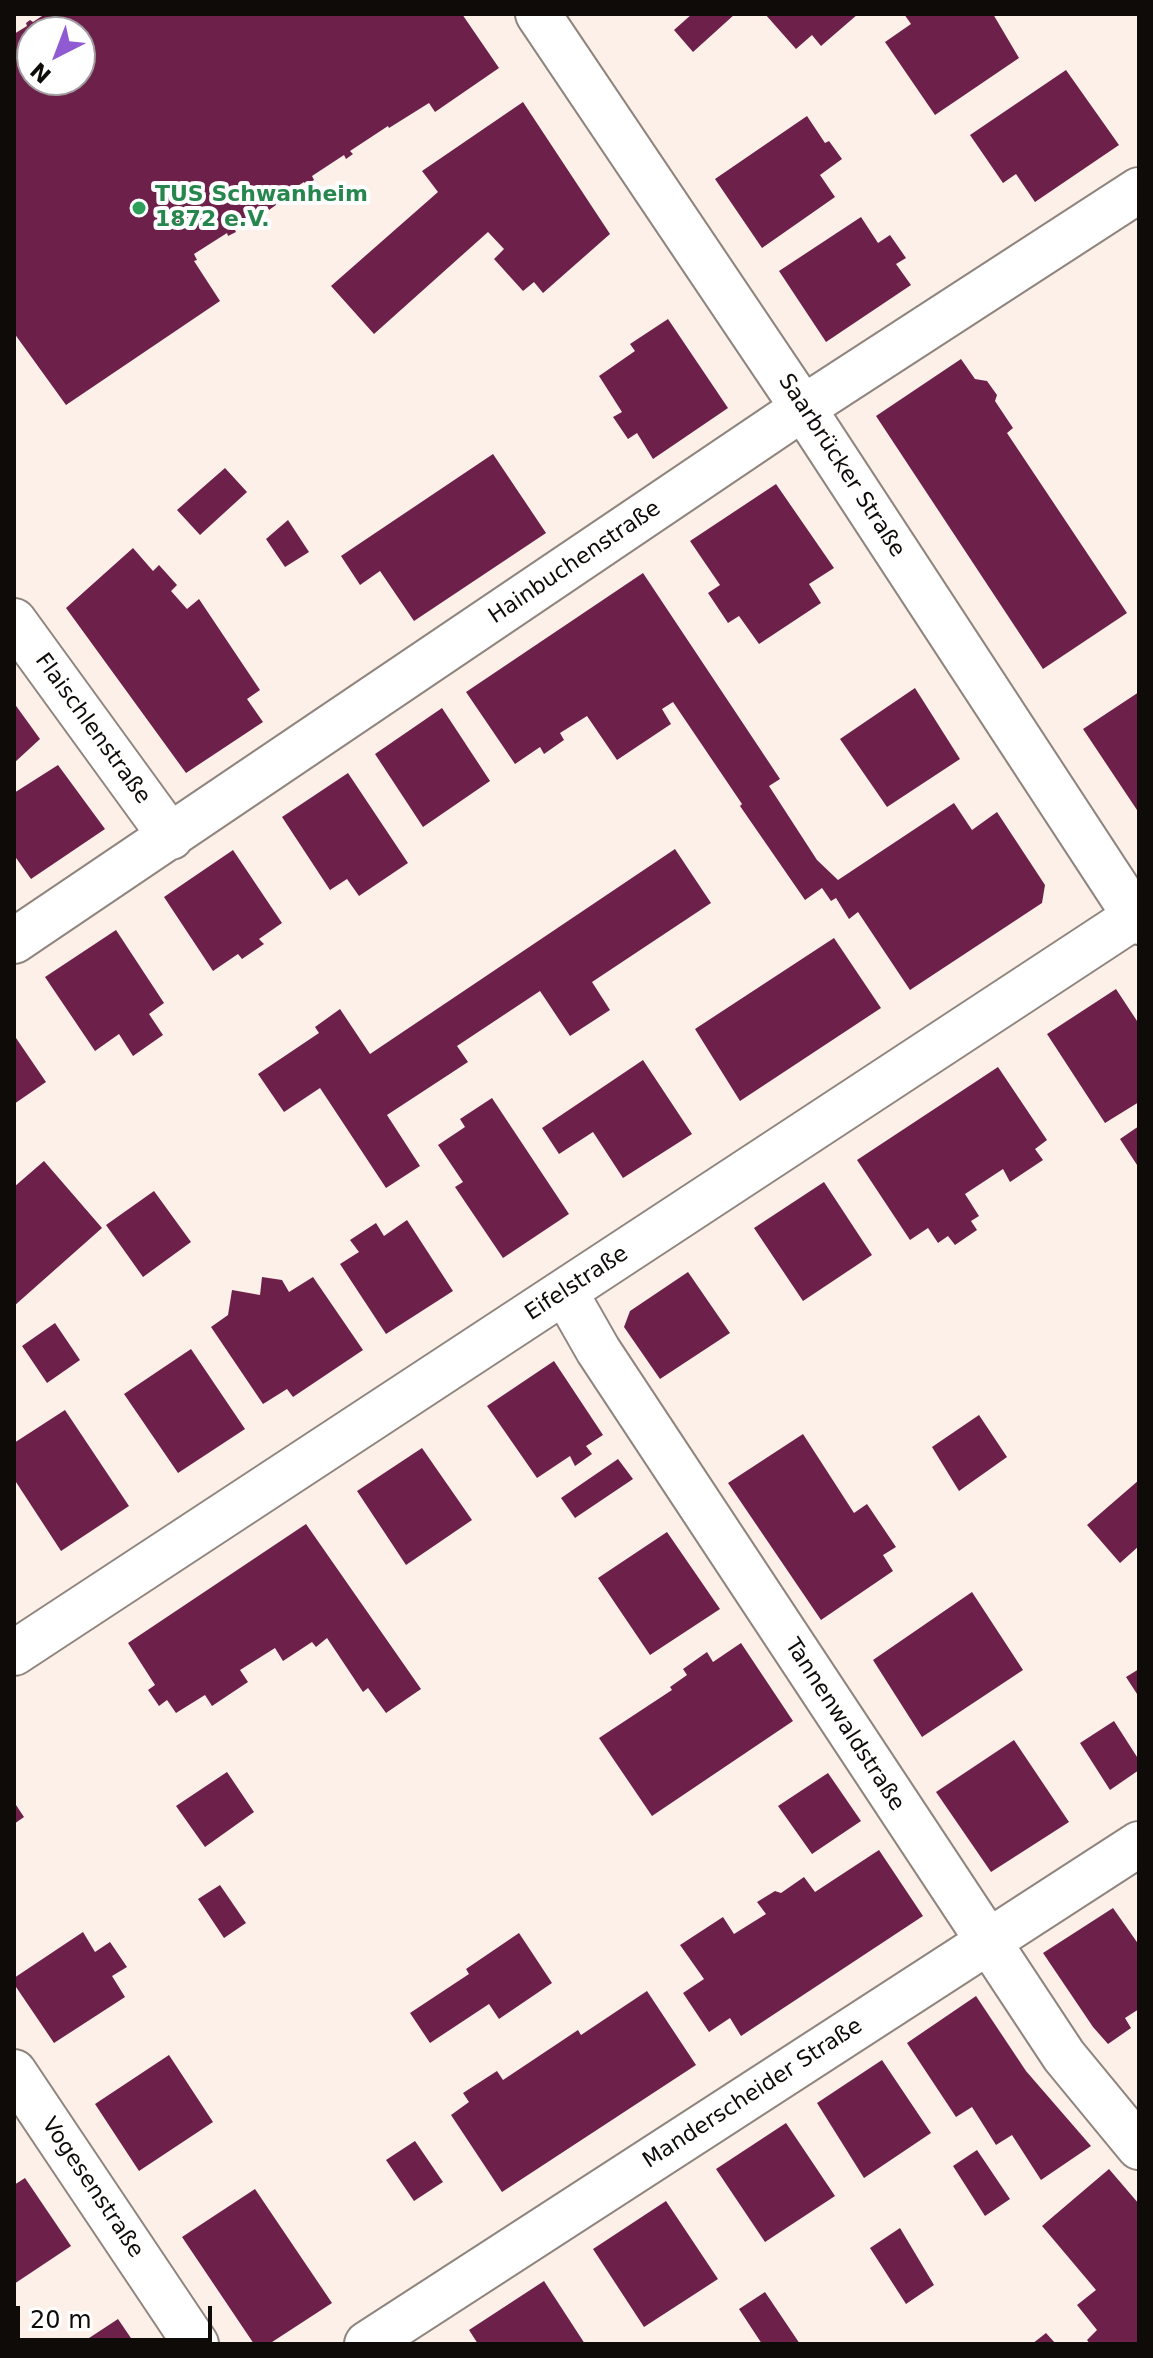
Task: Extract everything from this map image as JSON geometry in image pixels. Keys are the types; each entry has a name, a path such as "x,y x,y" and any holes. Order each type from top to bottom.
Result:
{"street":[{"name":"Saarbrücker Straße","path":"538,14 803,408 1138,918"},
{"name":"Hainbuchenstraße","path":"14,941 803,408 1139,190"},
{"name":"Flaischlenstraße","path":"14,621 171,837"},
{"name":"Eifelstraße","path":"14,1653 1138,918"},
{"name":"Tannenwaldstraße","path":"565,1292 598,1350 987,1943 1064,2056 1139,2147"},
{"name":"Manderscheider Straße","path":"367,2344 1139,1844"},
{"name":"Vogesenstraße","path":"14,2072 196,2344"}],"building":[{"name":"TUS Schwanheim 1872 e.V.","path":"45,14 462,14 499,68 435,112 429,103 388,126 350,151 353,154 346,159 344,155 312,176 314,180 306,185 304,182 274,201 276,205 269,210 267,206 234,228 236,232 228,236 227,233 194,254 197,260 194,261 220,301 66,405 14,333 14,34 16,96 96,96 96,16 42,16"},
{"path":"692,14 735,14 693,52 674,30"},
{"path":"765,14 858,14 821,46 812,35 796,49"},
{"path":"904,14 993,14 1019,58 935,115 885,42 911,24"},
{"path":"1066,70 1119,145 1035,202 1016,174 1003,183 970,135"},
{"path":"523,102 610,234 543,293 534,282 523,291 494,259 504,249 488,232 374,334 331,286 438,192 422,171"},
{"path":"807,116 825,143 829,141 842,159 820,175 835,197 762,248 715,179"},
{"path":"861,217 878,243 890,235 906,258 896,264 911,285 826,342 779,271"},
{"path":"668,319 728,408 653,459 637,433 628,439 613,417 622,412 599,376 635,351 630,344"},
{"path":"961,359 975,379 987,381 997,395 995,401 1013,428 1007,433 1127,613 1043,669 876,416"},
{"path":"493,454 546,533 414,621 380,571 360,585 341,556"},
{"path":"225,468 247,492 200,535 177,510"},
{"path":"776,484 834,568 809,584 821,603 759,644 739,616 728,623 708,593 720,585 690,541"},
{"path":"288,520 309,552 285,567 266,539"},
{"path":"133,548 153,571 159,565 177,585 171,591 187,609 199,599 260,690 247,699 263,722 186,773 66,608"},
{"path":"643,573 780,779 769,786 817,860 838,880 954,803 972,830 997,812 1045,885 1042,903 910,990 858,912 849,919 836,898 831,901 822,888 805,900 673,702 662,709 671,724 617,760 587,716 560,733 564,740 544,754 540,747 515,764 466,692"},
{"path":"915,688 960,759 887,807 840,739"},
{"path":"1139,692 1139,813 1083,729"},
{"path":"14,703 40,739 14,763"},
{"path":"442,708 490,781 423,827 375,754"},
{"path":"58,765 105,829 31,879 14,855 14,793"},
{"path":"348,773 408,863 359,896 347,879 330,890 282,817"},
{"path":"675,849 711,903 592,982 610,1010 570,1036 540,991 457,1046 468,1062 387,1115 420,1166 386,1188 320,1088 284,1112 258,1074 319,1033 315,1027 340,1009 370,1054"},
{"path":"233,850 282,923 259,939 264,944 242,959 238,954 213,971 164,897"},
{"path":"116,930 164,1003 149,1014 163,1035 133,1056 119,1034 95,1051 45,977"},
{"path":"834,938 881,1008 740,1101 695,1029"},
{"path":"1116,989 1139,1024 1139,1102 1105,1123 1047,1034"},
{"path":"14,1035 46,1082 14,1104"},
{"path":"643,1060 692,1134 623,1178 593,1132 559,1154 542,1128"},
{"path":"998,1067 1047,1140 1035,1149 1043,1160 1010,1182 1003,1169 965,1194 979,1216 971,1221 977,1230 955,1245 948,1236 938,1243 928,1228 910,1240 857,1160"},
{"path":"492,1098 569,1214 503,1258 455,1187 463,1182 438,1145 465,1127 460,1119"},
{"path":"1139,1126 1139,1168 1120,1139"},
{"path":"44,1161 102,1228 14,1306 14,1187"},
{"path":"824,1182 872,1255 803,1301 754,1228"},
{"path":"154,1191 191,1242 143,1277 106,1225"},
{"path":"407,1220 453,1291 386,1334 340,1264 359,1252 350,1240 376,1223 384,1236"},
{"path":"688,1272 730,1333 660,1379 624,1327 630,1311"},
{"path":"262,1277 282,1280 289,1292 313,1277 363,1350 293,1397 287,1389 263,1404 211,1327 228,1315 232,1290 260,1295"},
{"path":"55,1323 80,1360 47,1383 22,1346"},
{"path":"191,1349 245,1429 178,1473 124,1394"},
{"path":"554,1361 603,1435 586,1446 592,1454 575,1466 570,1456 537,1478 487,1406"},
{"path":"65,1410 129,1506 61,1551 14,1479 14,1443"},
{"path":"979,1415 1007,1457 959,1491 932,1447"},
{"path":"803,1434 854,1513 867,1504 896,1547 883,1555 893,1571 821,1620 728,1483"},
{"path":"422,1448 472,1520 406,1565 357,1491"},
{"path":"618,1459 633,1479 575,1518 561,1498"},
{"path":"1139,1480 1139,1546 1120,1563 1087,1525"},
{"path":"306,1524 421,1689 386,1713 368,1688 363,1692 327,1638 316,1647 312,1642 283,1661 275,1648 240,1670 248,1682 212,1706 205,1695 176,1713 167,1700 159,1706 148,1690 155,1685 128,1643"},
{"path":"667,1532 720,1609 650,1655 598,1578"},
{"path":"972,1592 1023,1670 922,1737 873,1660"},
{"path":"741,1643 793,1721 652,1816 599,1738 672,1690 670,1687 687,1675 683,1669 707,1652 713,1662"},
{"path":"1139,1669 1139,1697 1126,1677"},
{"path":"1114,1721 1139,1760 1139,1770 1110,1790 1080,1743"},
{"path":"1014,1740 1069,1822 991,1872 936,1792"},
{"path":"227,1772 254,1812 205,1847 176,1806"},
{"path":"828,1773 861,1821 812,1854 778,1806"},
{"path":"14,1802 24,1817 14,1824"},
{"path":"879,1850 923,1916 741,2036 730,2018 709,2032 683,1993 704,1979 680,1945 723,1917 734,1934 766,1914 757,1902 775,1891 781,1893 804,1877 815,1892"},
{"path":"220,1885 246,1923 224,1938 198,1899"},
{"path":"1113,1908 1139,1945 1139,2009 1125,2018 1131,2028 1108,2044 1043,1953"},
{"path":"83,1932 95,1952 110,1942 127,1967 112,1976 125,1997 54,2043 14,1984 14,1978"},
{"path":"519,1933 552,1983 499,2019 489,2004 430,2043 410,2013 469,1974 466,1969"},
{"path":"647,1991 696,2065 502,2192 451,2115 469,2102 463,2093 497,2071 503,2080 578,2030 581,2035"},
{"path":"976,1996 1026,2071 1091,2146 1041,2180 1012,2135 996,2145 972,2107 956,2117 907,2043"},
{"path":"169,2055 213,2122 139,2171 95,2104"},
{"path":"882,2060 931,2133 864,2178 817,2103"},
{"path":"786,2123 835,2196 765,2242 716,2169"},
{"path":"415,2141 443,2182 414,2201 386,2160"},
{"path":"977,2150 1010,2199 985,2216 953,2166"},
{"path":"1109,2169 1139,2204 1139,2344 1090,2344 1087,2340 1097,2330 1077,2305 1096,2290 1042,2226"},
{"path":"25,2178 71,2246 14,2284 14,2185"},
{"path":"255,2189 332,2303 269,2344 254,2344 182,2237"},
{"path":"666,2201 718,2279 644,2327 593,2249"},
{"path":"900,2228 934,2285 906,2304 870,2248"},
{"path":"544,2281 585,2344 478,2344 469,2330"},
{"path":"765,2292 800,2344 762,2344 739,2309"},
{"path":"118,2319 135,2344 80,2344"},
{"path":"1046,2333 1056,2344 1032,2344"}],"place":[{"name":"TUS Schwanheim 1872 e.V.","path":"139,208"}]}
